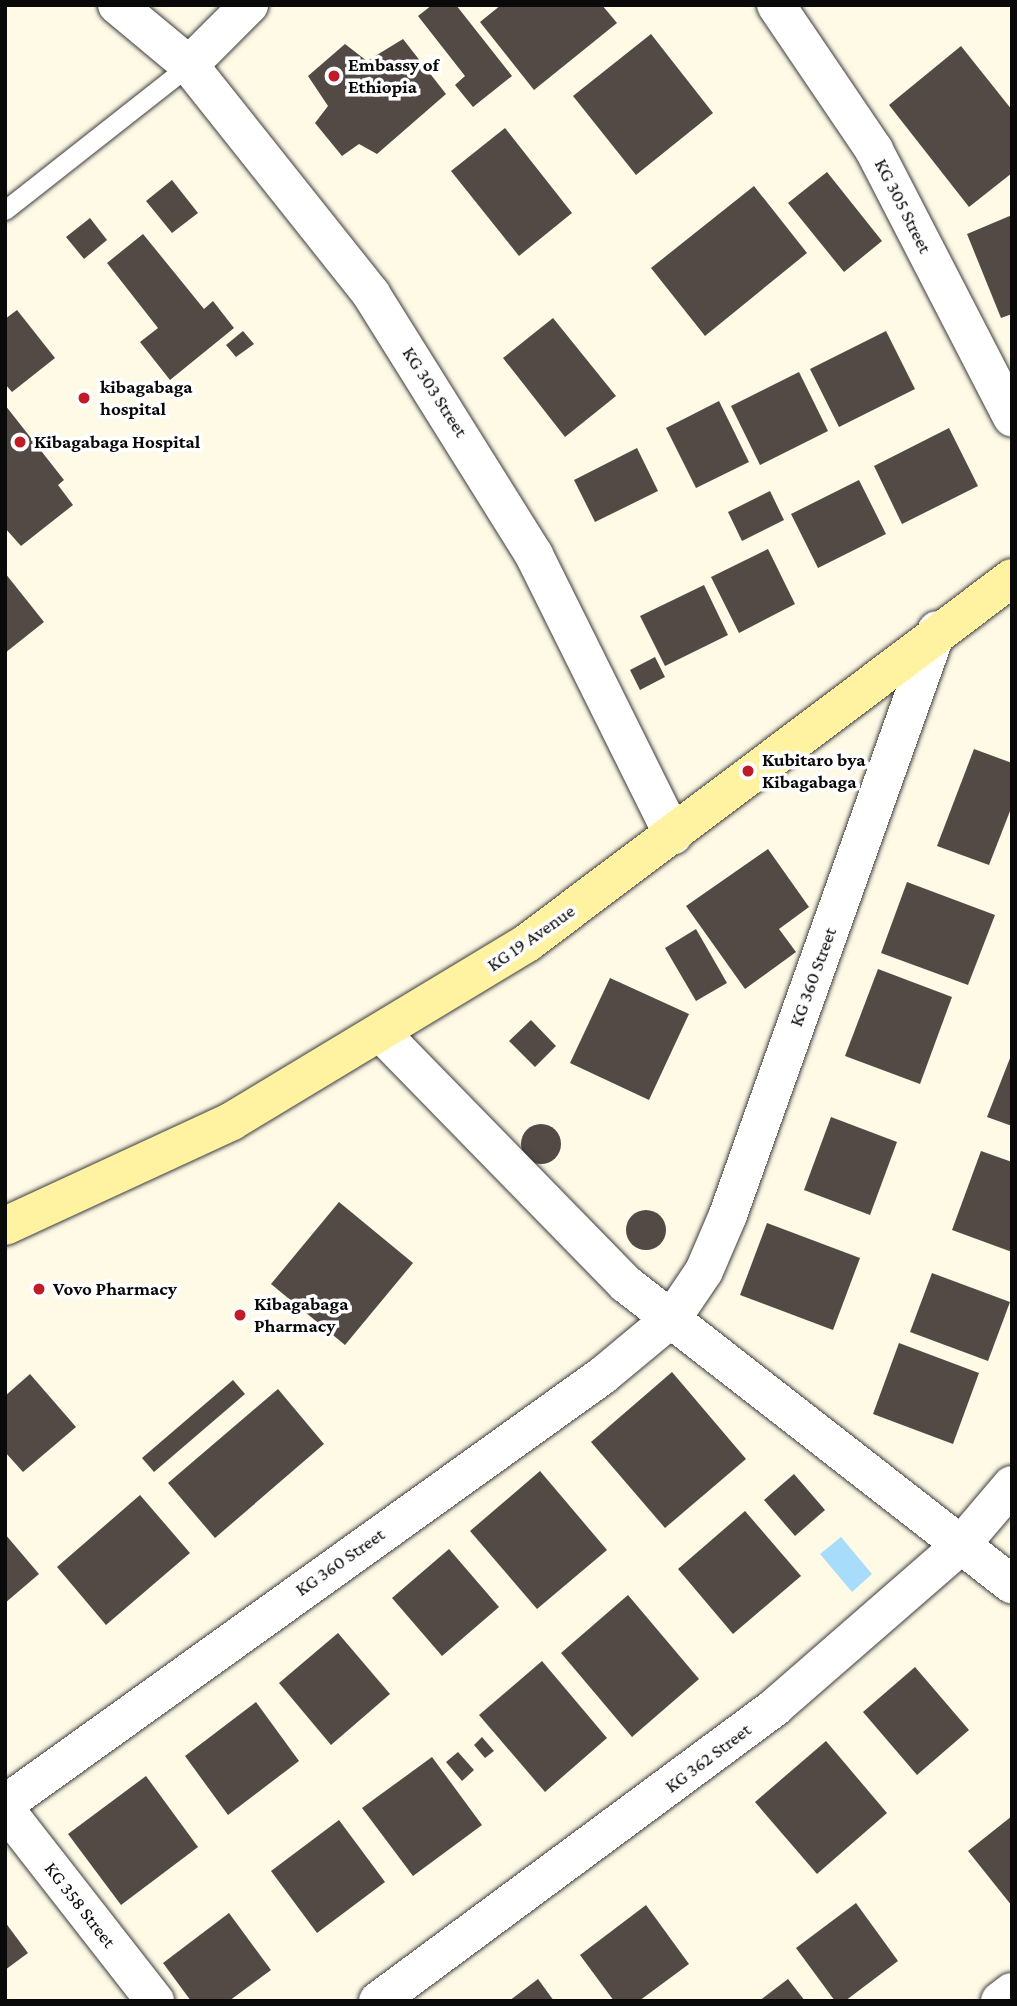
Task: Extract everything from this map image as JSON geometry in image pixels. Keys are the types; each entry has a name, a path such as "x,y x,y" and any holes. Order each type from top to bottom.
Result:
{"main road":[{"name":"KG 19 Avenue","path":"5,1226 232,1121 383,1035 527,943 673,835 937,630 1012,578"}],"street":[{"name":"KG 303 Street","path":"117,5 189,65 371,295 465,437 534,555 673,835"},
{"path":"189,65 249,5"},
{"name":"KG 305 Street","path":"776,5 874,150 1012,417"},
{"name":"KG 360 Street","path":"5,1804 602,1376 673,1317 705,1271 729,1215 937,630"},
{"path":"383,1035 626,1284 673,1317 960,1546 1012,1584"},
{"name":"KG 362 Street","path":"378,2001 776,1706 960,1546 1012,1485"},
{"name":"KG 358 Street","path":"5,1809 155,2001"},
{"path":"1000,2001 1012,1992"}],"lane":[{"path":"5,210 189,65"}],"water":[{"path":"841,1537 872,1574 852,1592 820,1554"}],"building":[{"path":"432,5 456,5 512,76 473,107 455,85 465,76 418,16"},
{"path":"501,5 602,5 617,23 534,90 480,22"},
{"path":"651,34 713,113 636,175 573,96"},
{"path":"403,39 446,94 377,154 359,144 342,156 315,123 328,106 308,76 345,44 367,61"},
{"path":"961,46 1012,110 1012,173 969,207 889,105"},
{"path":"505,128 572,213 519,256 451,171"},
{"path":"827,172 882,241 844,272 788,203"},
{"path":"172,180 198,213 172,233 146,201"},
{"path":"754,186 807,253 705,336 651,268"},
{"path":"1012,215 1012,314 1001,318 967,234"},
{"path":"90,218 107,240 84,259 66,237"},
{"path":"143,234 204,309 213,301 234,328 170,380 140,342 158,328 107,263"},
{"path":"17,310 55,358 12,392 5,384 5,319"},
{"path":"553,318 616,396 565,437 503,358"},
{"path":"243,331 254,344 236,357 226,345"},
{"path":"886,331 915,389 839,427 810,369"},
{"path":"799,372 828,431 760,465 731,406"},
{"path":"719,401 749,462 696,488 666,428"},
{"name":"Kibagabaga Hospital","path":"5,405 64,480 58,485 73,505 21,546 5,528"},
{"path":"949,428 978,486 902,524 874,466"},
{"path":"637,448 658,491 595,522 574,480"},
{"path":"859,480 886,534 818,568 791,514"},
{"path":"770,491 784,520 742,541 728,512"},
{"path":"768,549 795,604 739,633 711,577"},
{"path":"5,573 44,622 5,653"},
{"path":"704,585 728,635 665,666 640,616"},
{"path":"655,657 665,677 640,690 630,670"},
{"path":"974,749 1012,763 1012,806 989,865 937,846"},
{"path":"768,849 809,907 779,929 796,952 745,989 686,906"},
{"path":"907,882 995,915 968,985 881,953"},
{"path":"696,929 727,983 696,1001 665,948"},
{"path":"878,969 952,997 920,1084 845,1056"},
{"path":"610,978 689,1014 649,1100 570,1063"},
{"path":"531,1020 556,1046 535,1067 509,1041"},
{"path":"1012,1053 1012,1126 987,1117"},
{"path":"831,1117 897,1142 870,1215 804,1190"},
{"path":"541,1124 549,1125 555,1130 560,1136 560,1152 555,1158 549,1163 541,1164 533,1163 527,1158 522,1152 521,1144 522,1136 527,1130 533,1125"},
{"path":"981,1151 1012,1162 1012,1252 952,1230"},
{"path":"339,1202 413,1263 345,1345 271,1284"},
{"path":"646,1210 660,1216 666,1230 660,1244 646,1250 632,1244 626,1230 632,1216"},
{"path":"767,1223 860,1258 833,1330 740,1295"},
{"path":"932,1273 1010,1302 988,1361 910,1332"},
{"path":"899,1343 979,1373 953,1444 873,1414"},
{"path":"672,1372 746,1459 665,1528 591,1442"},
{"path":"30,1374 76,1427 23,1472 5,1452 5,1396"},
{"path":"233,1380 245,1394 154,1472 142,1458"},
{"path":"278,1389 324,1444 215,1538 168,1483"},
{"path":"540,1471 607,1550 537,1609 470,1531"},
{"path":"794,1474 825,1510 795,1536 764,1500"},
{"path":"140,1495 190,1553 106,1625 57,1567"},
{"path":"745,1511 801,1576 733,1634 678,1569"},
{"path":"5,1534 39,1574 5,1603"},
{"path":"449,1549 499,1607 442,1656 392,1598"},
{"path":"628,1595 699,1679 632,1737 561,1653"},
{"path":"338,1633 390,1694 331,1745 279,1683"},
{"path":"542,1661 607,1738 545,1792 479,1715"},
{"path":"915,1667 969,1730 917,1775 863,1712"},
{"path":"256,1702 299,1761 228,1815 185,1756"},
{"path":"482,1737 494,1751 485,1758 474,1745"},
{"path":"826,1741 887,1813 817,1874 755,1802"},
{"path":"458,1752 474,1770 462,1781 446,1762"},
{"path":"432,1757 482,1825 413,1876 362,1808"},
{"path":"146,1776 198,1847 121,1905 68,1834"},
{"path":"1012,1816 1012,1906 968,1851"},
{"path":"339,1820 385,1882 317,1933 271,1871"},
{"path":"856,1903 898,1961 845,2001 835,2001 796,1948"},
{"path":"646,1905 689,1964 639,2001 614,2001 580,1955"},
{"path":"229,1913 271,1970 229,2001 191,2001 163,1963"},
{"path":"5,1922 28,1953 5,1970"},
{"path":"538,1979 554,2001 509,2001"},
{"path":"788,1979 805,2001 759,2001"}],"place":[{"name":"Embassy of Ethiopia","path":"334,76"},
{"name":"kibagabaga hospital","path":"84,398"},
{"name":"Kibagabaga Hospital","path":"20,442"},
{"name":"Kubitaro bya Kibagabaga","path":"748,771"},
{"name":"Vovo Pharmacy","path":"39,1289"},
{"name":"Kibagabaga Pharmacy","path":"240,1315"}]}
